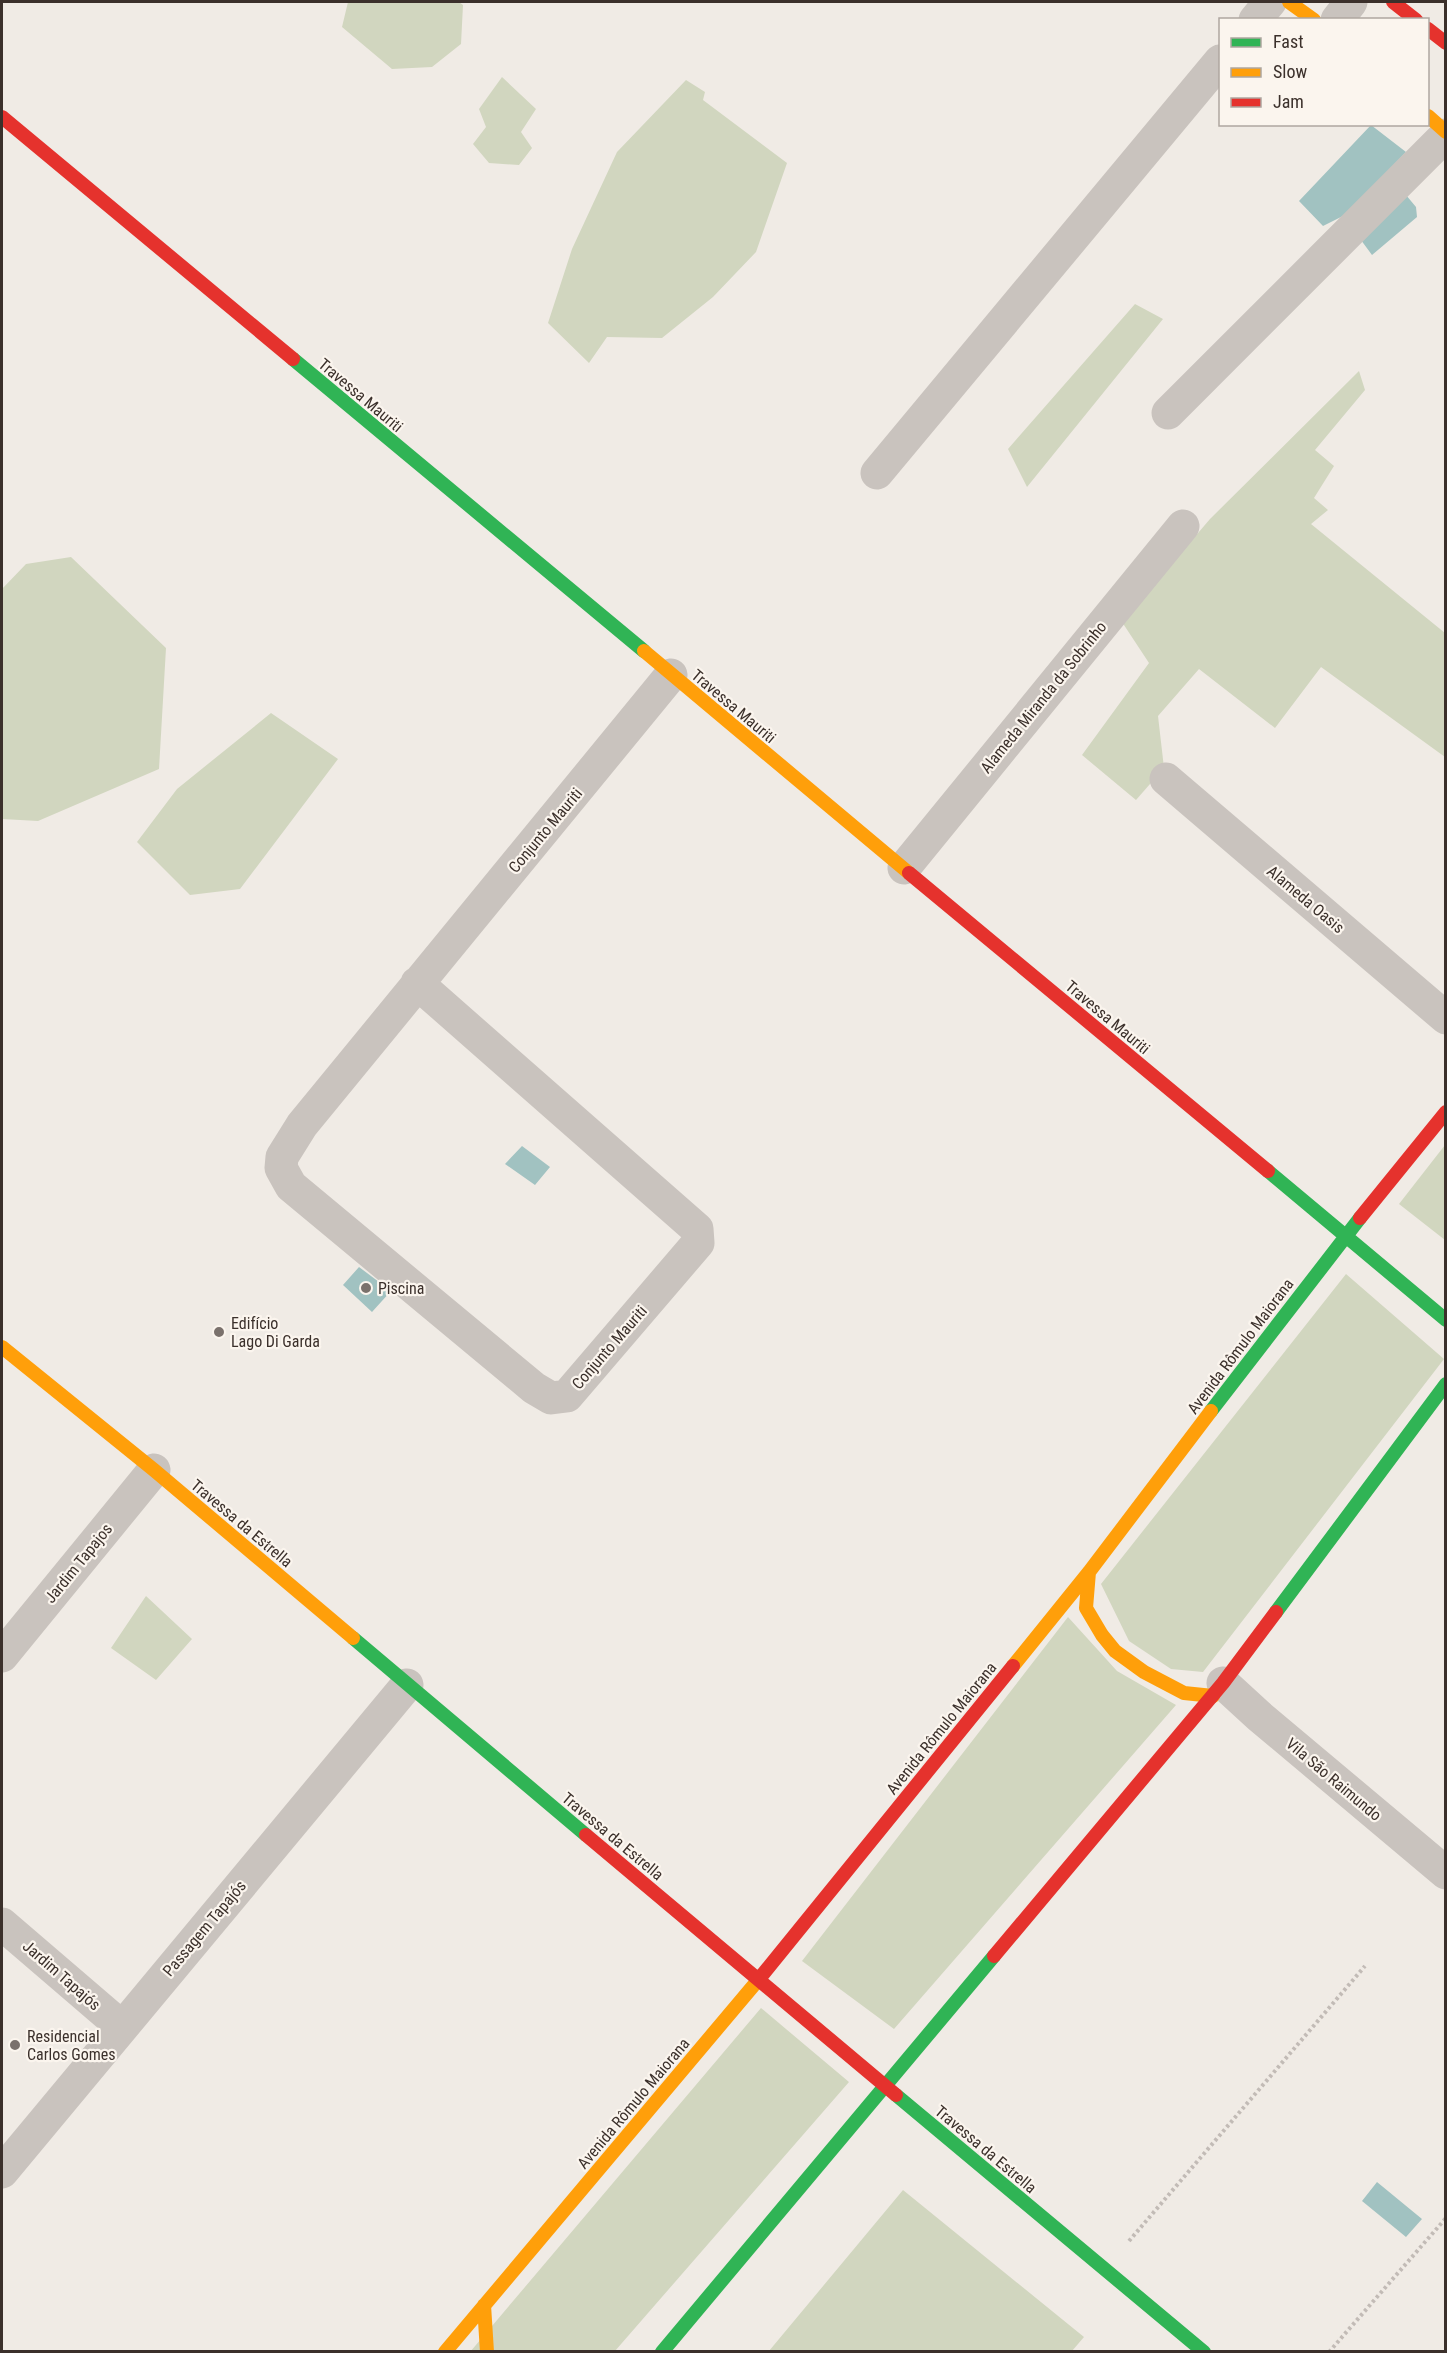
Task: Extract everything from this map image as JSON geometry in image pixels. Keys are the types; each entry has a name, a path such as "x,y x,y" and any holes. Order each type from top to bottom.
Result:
{"street":[{"path":"1257,18 1270,2"},
{"path":"1290,2 1311,18"},
{"path":"1339,18 1351,2"},
{"path":"1393,2 1413,18"},
{"path":"1429,29 1446,43"},
{"path":"877,473 1219,63"},
{"name":"Travessa Mauriti","path":"2,117 1446,1320"},
{"path":"1168,413 1446,133 1429,117"},
{"name":"Alameda Miranda da Sobrinho","path":"904,868 1183,526"},
{"name":"Conjunto Mauriti","path":"417,983 697,1229 698,1243 567,1396 551,1398 534,1388 291,1186 281,1168 282,1157 302,1125 417,983 590,776 671,675"},
{"name":"Alameda Oasis","path":"1166,779 1446,1018"},
{"name":"Avenida Rômulo Maiorana","path":"445,2352 758,1980 1089,1572 1344,1236 1446,1112"},
{"name":"Travessa da Estrella","path":"2,1347 154,1470 758,1980 1204,2352"},
{"path":"662,2352 1218,1689 1446,1384"},
{"name":"Jardim Tapajos","path":"2,1656 154,1470"},
{"path":"1089,1572 1086,1608 1102,1635 1115,1651 1144,1672 1184,1693 1218,1689"},
{"name":"Passagem Tapajós","path":"2,2172 407,1684"},
{"name":"Vila São Raimundo","path":"1218,1689 1259,1716 1446,1873"},
{"name":"Jardim Tapajós","path":"2,1924 122,2027"},
{"path":"484,2305 487,2352"}],"path":[{"path":"1105,2270 1365,1966"},
{"path":"1329,2352 1446,2218"}],"green space":[{"path":"348,2 459,2 463,5 461,44 432,67 392,69 342,27"},
{"path":"502,77 536,109 521,132 532,148 519,165 489,163 473,144 486,127 479,109"},
{"path":"686,80 705,92 703,100 787,163 756,252 713,297 662,338 607,337 589,363 548,323 572,249 617,152"},
{"path":"1135,304 1163,319 1027,487 1008,449"},
{"path":"1359,371 1365,390 1315,450 1334,466 1314,498 1328,510 1311,524 1445,633 1445,757 1321,667 1275,728 1199,669 1158,716 1164,768 1136,800 1082,755 1149,663 1122,622 1210,519"},
{"path":"71,557 166,648 159,769 38,821 2,819 2,589 26,564"},
{"path":"271,713 338,759 240,889 190,895 137,842 177,789"},
{"path":"1445,1145 1445,1240 1399,1204"},
{"path":"1346,1274 1444,1359 1203,1672 1171,1669 1129,1641 1101,1584"},
{"path":"146,1596 192,1639 156,1680 111,1648"},
{"path":"1068,1617 1117,1671 1176,1705 894,2029 802,1961"},
{"path":"761,2008 849,2082 615,2351 470,2352"},
{"path":"903,2190 1084,2337 1072,2351 769,2351"}],"water":[{"path":"1370,126 1406,152 1347,214 1323,226 1299,201"},
{"path":"1406,195 1416,207 1417,217 1372,255 1358,236"},
{"path":"522,1146 550,1167 535,1185 505,1164"},
{"name":"Piscina","path":"359,1267 391,1291 372,1312 343,1285"},
{"path":"1377,2182 1422,2219 1406,2237 1362,2201"}],"traffic: fast":[{"path":"293,359 644,651"},
{"path":"1268,1171 1446,1320"},
{"path":"1211,1411 1360,1218"},
{"path":"1276,1612 1446,1384"},
{"path":"353,1638 586,1835"},
{"path":"662,2352 994,1956"},
{"path":"896,2095 1204,2352"}],"traffic: slow":[{"path":"1289,2 1311,18"},
{"path":"1429,117 1446,132"},
{"path":"644,651 909,873"},
{"path":"2,1347 154,1470 353,1638"},
{"path":"1013,1666 1089,1572 1211,1411"},
{"path":"1089,1572 1086,1608 1102,1635 1115,1651 1144,1672 1184,1693 1213,1696"},
{"path":"445,2352 759,1979"},
{"path":"484,2305 487,2352"}],"traffic: jam":[{"path":"1393,2 1413,18"},
{"path":"1429,30 1446,43"},
{"path":"2,117 293,359"},
{"path":"909,873 1268,1171"},
{"path":"1360,1218 1446,1112"},
{"path":"994,1956 1223,1683 1276,1612"},
{"path":"759,1979 1013,1666"},
{"path":"586,1835 896,2095"}],"place":[{"name":"Piscina","path":"366,1288"},
{"name":"Edifício Lago Di Garda","path":"219,1332"},
{"name":"Residencial Carlos Gomes","path":"15,2045"}]}
